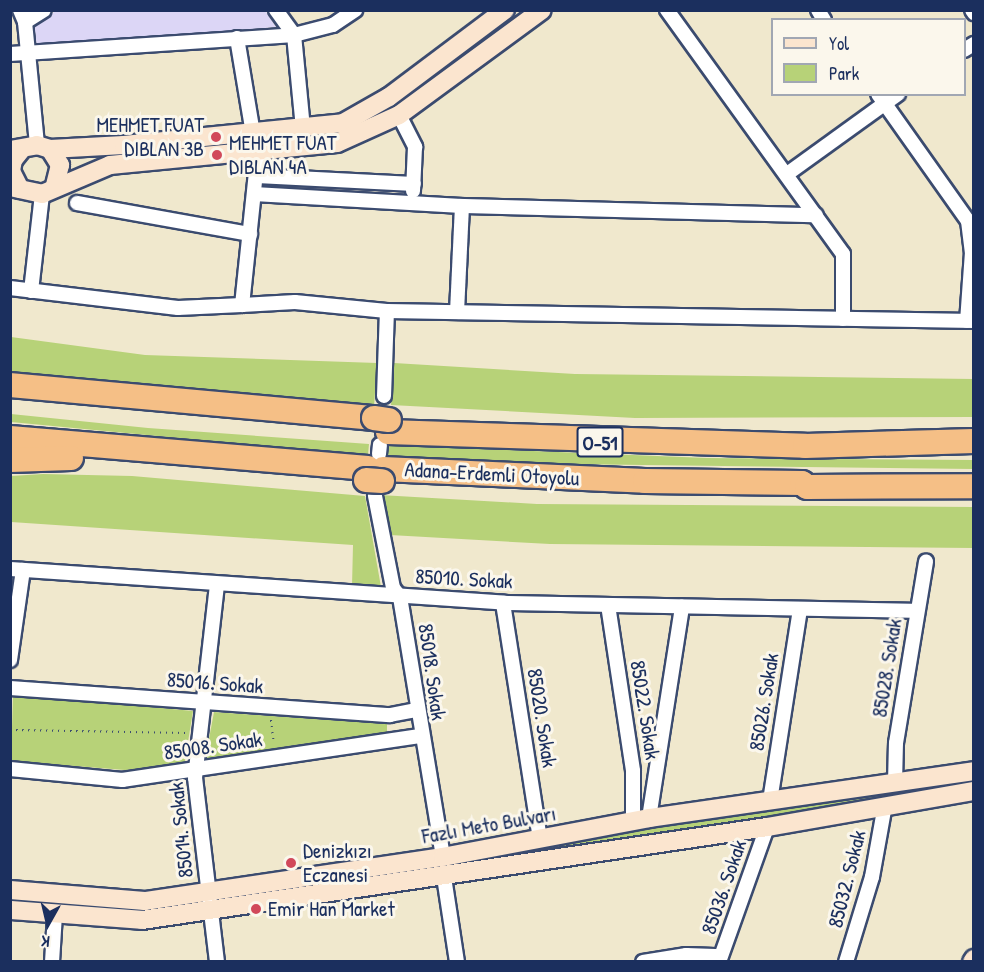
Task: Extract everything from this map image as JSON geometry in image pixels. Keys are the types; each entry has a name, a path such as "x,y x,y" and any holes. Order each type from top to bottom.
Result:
{"highway":[{"path":"10,385 378,454"},
{"name":"Adana-Erdemli Otoyolu","path":"10,399 378,454 645,481 802,483 807,487 974,486"},
{"path":"10,460 378,454 803,433 813,444 974,441"},
{"name":"Adana-Erdemli Otoyolu","path":"10,438 378,454"}],"main road":[{"path":"498,13 363,114 343,123 253,134 30,148 13,160 11,171 15,188 29,194 49,189 110,165 258,153 337,143 399,115 542,10"},
{"path":"30,148 60,165 49,189"},
{"name":"Fazlı Meto Bulvarı","path":"10,910 142,920 208,902 641,820 974,771"},
{"name":"Fazlı Meto Bulvarı","path":"10,890 146,901 208,902 444,877 767,827 974,791"}],"street":[{"path":"30,148 26,52 22,16 44,10"},
{"path":"276,10 294,35 303,129"},
{"path":"10,54 294,35 333,25 355,10"},
{"path":"667,10 843,254 843,319"},
{"path":"237,38 253,134"},
{"path":"10,288 178,308 295,302 387,311 970,321 972,252 968,221 881,99 787,174"},
{"path":"399,115 415,147 412,202"},
{"path":"242,305 258,153"},
{"path":"256,176 414,184"},
{"path":"31,291 49,189"},
{"path":"254,194 462,206 816,215"},
{"path":"77,202 250,234"},
{"path":"457,312 462,206"},
{"path":"384,396 387,311"},
{"name":"85018. Sokak","path":"378,454 393,588 400,597 420,736 443,857"},
{"name":"85028. Sokak","path":"895,783 896,743 926,561"},
{"path":"10,660 17,570"},
{"name":"85010. Sokak","path":"17,570 503,603 917,611"},
{"name":"85014. Sokak","path":"217,585 196,770 208,902 217,962"},
{"name":"85020. Sokak","path":"503,603 540,839"},
{"name":"85022. Sokak","path":"608,605 641,820"},
{"path":"641,820 682,607"},
{"name":"85026. Sokak","path":"770,801 800,609"},
{"name":"85016. Sokak","path":"10,687 203,704 390,715 416,710"},
{"name":"85008. Sokak","path":"10,769 122,780 420,736"},
{"name":"85032. Sokak","path":"846,962 872,877 885,805"},
{"name":"85036. Sokak","path":"720,961 767,827"},
{"path":"444,877 457,962"},
{"path":"52,962 55,914"},
{"path":"643,962 686,955 715,956 720,961"}],"path":[{"path":"271,716 274,750"},
{"path":"10,730 189,734"}],"shaded area":[{"path":"265,10 276,27 37,48 34,23 56,11"}],"green space":[{"path":"11,337 145,355 377,363 374,407 11,377"},
{"path":"394,363 575,374 973,379 973,417 635,418 391,405"},
{"path":"11,414 148,428 369,444 368,455 11,422"},
{"path":"384,445 707,458 973,460 974,469 563,464 383,456"},
{"path":"43,474 132,476 365,496 381,587 352,586 353,545 11,522 11,476"},
{"path":"380,495 537,504 973,507 973,548 550,544 390,535"},
{"path":"13,694 193,711 184,767 125,770 11,761"},
{"path":"214,712 387,724 387,733 205,760"},
{"path":"973,778 973,785 663,837 221,902 221,897 660,824"}],"place":[{"name":"MEHMET FUAT DIBLAN 3B","path":"216,137"},
{"name":"MEHMET FUAT DIBLAN 4A","path":"217,155"},
{"name":"Denizkızı Eczanesi","path":"291,863"},
{"name":"Emir Han Market","path":"256,909"}]}
